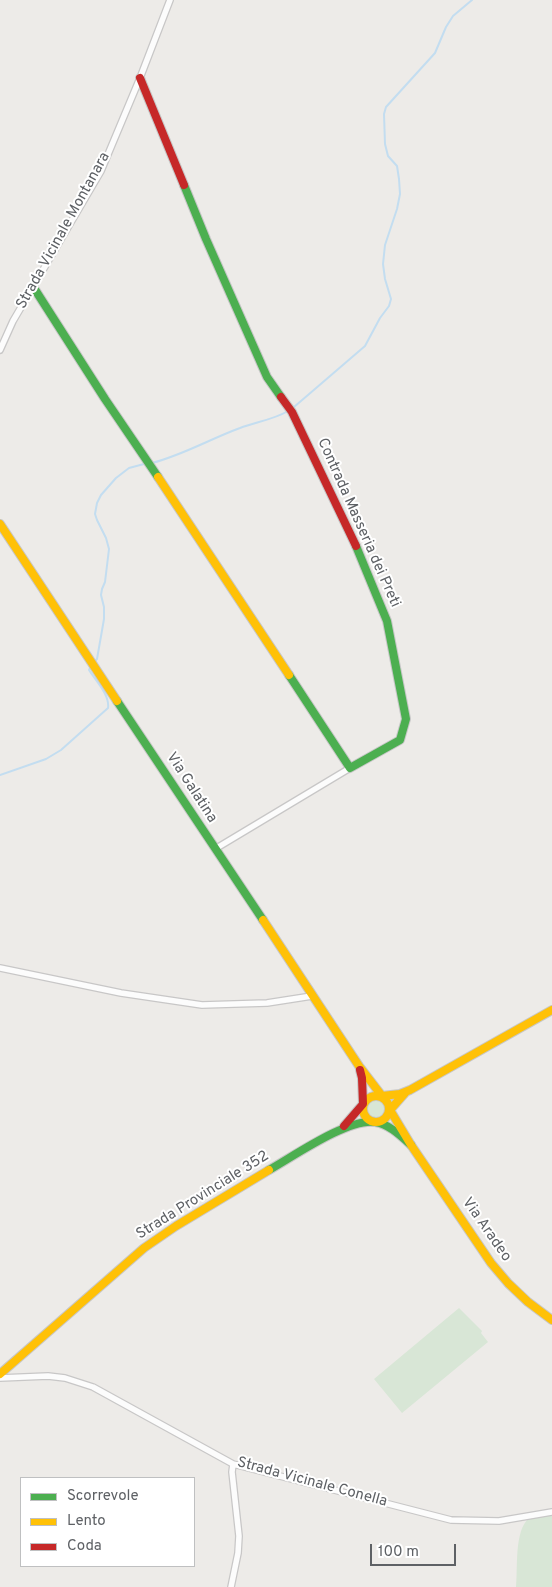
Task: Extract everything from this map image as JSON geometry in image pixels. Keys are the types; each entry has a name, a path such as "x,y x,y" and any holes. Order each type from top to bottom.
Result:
{"street":[{"name":"Strada Vicinale Montanara","path":"0,350 13,321 101,171 170,0"},
{"name":"Contrada Masseria dei Preti","path":"140,78 206,239 267,376 292,412 358,550 387,621 406,719 400,740 350,768"},
{"path":"34,288 105,399 204,545 350,768 215,849"},
{"name":"Via Galatina","path":"0,524 312,996 359,1066 382,1096"},
{"path":"0,968 121,993 202,1005 267,1003 312,996"},
{"path":"410,1090 400,1094 371,1096 364,1104 365,1116 375,1122 384,1120 399,1098 410,1090 552,1010"},
{"name":"Via Galatina","path":"359,1066 364,1104"},
{"path":"382,1096 389,1104 390,1110"},
{"name":"Strada Provinciale 352","path":"339,1130 364,1104"},
{"name":"Via Aradeo","path":"390,1110 411,1145 491,1263 528,1302 552,1320"},
{"name":"Strada Provinciale 352","path":"0,1374 89,1294 144,1248 176,1226 229,1193 339,1130 355,1124 375,1122"},
{"name":"Via Aradeo","path":"375,1122 399,1134 411,1145"},
{"name":"Strada Vicinale Conella","path":"0,1378 48,1376 64,1378 93,1387 233,1464 451,1520 499,1521 552,1512"},
{"path":"231,1587 239,1536 232,1472 233,1464"}],"green space":[{"path":"376,1098 384,1101 387,1109 384,1117 376,1120 368,1117 365,1109 368,1101"},
{"path":"459,1308 482,1331 481,1333 488,1342 402,1413 374,1379"},
{"path":"552,1514 552,1587 516,1587 519,1541 524,1524 529,1518"}],"waterway":[{"path":"294,407 365,346 380,318 389,306 391,299 383,264 385,245 400,194 397,166 388,156 385,144 384,114 386,107 435,53 453,16 472,0"},
{"path":"152,463 175,456 240,428 276,417 288,411"},
{"path":"94,662 97,659 104,619 101,595 105,582 109,549 95,514 97,503 101,495 116,478 129,468 144,464"},
{"path":"0,775 46,759 61,750 108,708 105,693 89,670 91,666"}],"traffic: fast":[{"path":"184,185 267,377 281,397"},
{"path":"34,288 105,399 158,477"},
{"path":"289,675 350,768 400,740 406,719 387,621 356,546"},
{"path":"117,701 263,920"},
{"path":"269,1170 321,1139 364,1122 375,1122 385,1125 411,1145"}],"traffic: slow":[{"path":"158,477 289,675"},
{"path":"0,524 117,701"},
{"path":"263,920 359,1066 382,1096 400,1094 410,1090 552,1010"},
{"path":"405,1093 390,1110 411,1145 491,1263 528,1302 552,1320"},
{"path":"376,1096 386,1099 389,1109 386,1119 376,1122 366,1119 363,1109 366,1099 376,1096"},
{"path":"0,1374 144,1248 176,1226 269,1170"}],"traffic: jam":[{"path":"140,78 184,185"},
{"path":"281,397 292,412 356,546"},
{"path":"344,1126 363,1104 360,1070"}]}
